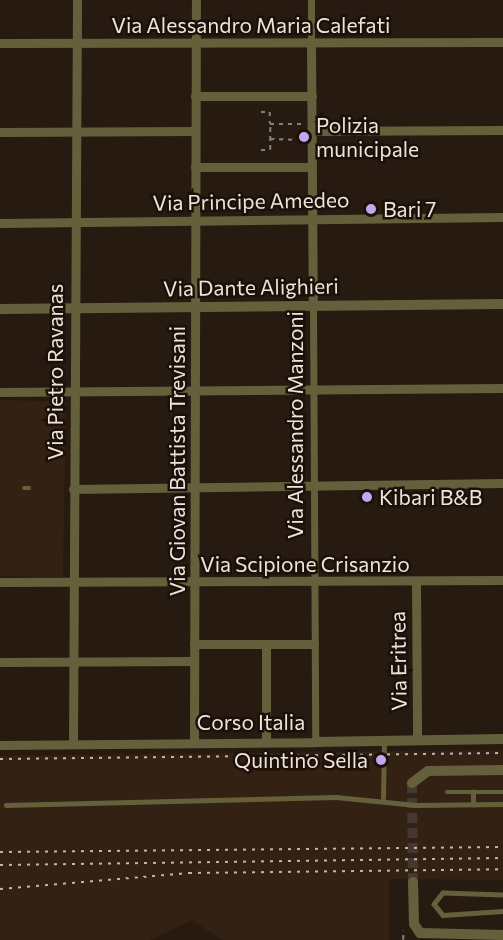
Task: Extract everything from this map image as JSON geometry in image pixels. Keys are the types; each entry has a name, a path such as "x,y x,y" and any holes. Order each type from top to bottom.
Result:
{"street":[{"name":"Via Pietro Ravanas","path":"73,744 73,308 77,0"},
{"name":"Via Giovan Battista Trevisani","path":"194,742 195,0"},
{"name":"Via Alessandro Manzoni","path":"311,0 312,96 309,128 312,167 315,741"},
{"name":"Via Alessandro Maria Calefati","path":"0,43 503,42"},
{"path":"195,96 312,96"},
{"path":"309,128 503,130"},
{"path":"0,132 195,131"},
{"path":"195,167 312,167"},
{"name":"Via Principe Amedeo","path":"0,222 503,217"},
{"name":"Via Dante Alighieri","path":"0,309 503,304"},
{"path":"0,392 503,388"},
{"path":"73,489 503,483"},
{"name":"Via Scipione Crisanzio","path":"0,582 503,580"},
{"name":"Via Eritrea","path":"416,581 417,740"},
{"path":"194,644 314,645"},
{"path":"266,644 266,742"},
{"path":"0,662 194,661"},
{"name":"Corso Italia","path":"0,745 503,739"},
{"path":"412,783 428,771 503,770"},
{"path":"412,882 414,924 425,936 503,935"}],"lane":[{"path":"383,798 384,741"},
{"path":"447,792 503,792"},
{"path":"473,792 473,805"},
{"path":"6,805 383,798 416,805 503,804"},
{"path":"503,895 443,892 434,904 443,915 503,911"}],"path":[{"path":"261,112 270,112 270,150 261,150"},
{"path":"270,124 309,128"},
{"path":"270,140 306,140"},
{"path":"403,931 403,940"}],"shaded area":[{"path":"0,400 66,401 63,577 0,576"},
{"path":"503,750 503,880 389,879 389,940 222,940 192,920 150,940 0,940 0,756"}],"tunnel":[{"path":"412,783 413,882"}],"railway":[{"path":"0,759 503,753"},
{"path":"0,852 503,847"},
{"path":"0,865 503,858"},
{"path":"0,889 189,873 503,869"}],"place":[{"name":"Polizia municipale","path":"304,137"},
{"name":"Bari 7","path":"371,209"},
{"name":"Kibari B&B","path":"367,497"},
{"name":"Quintino Sella","path":"381,760"}]}
